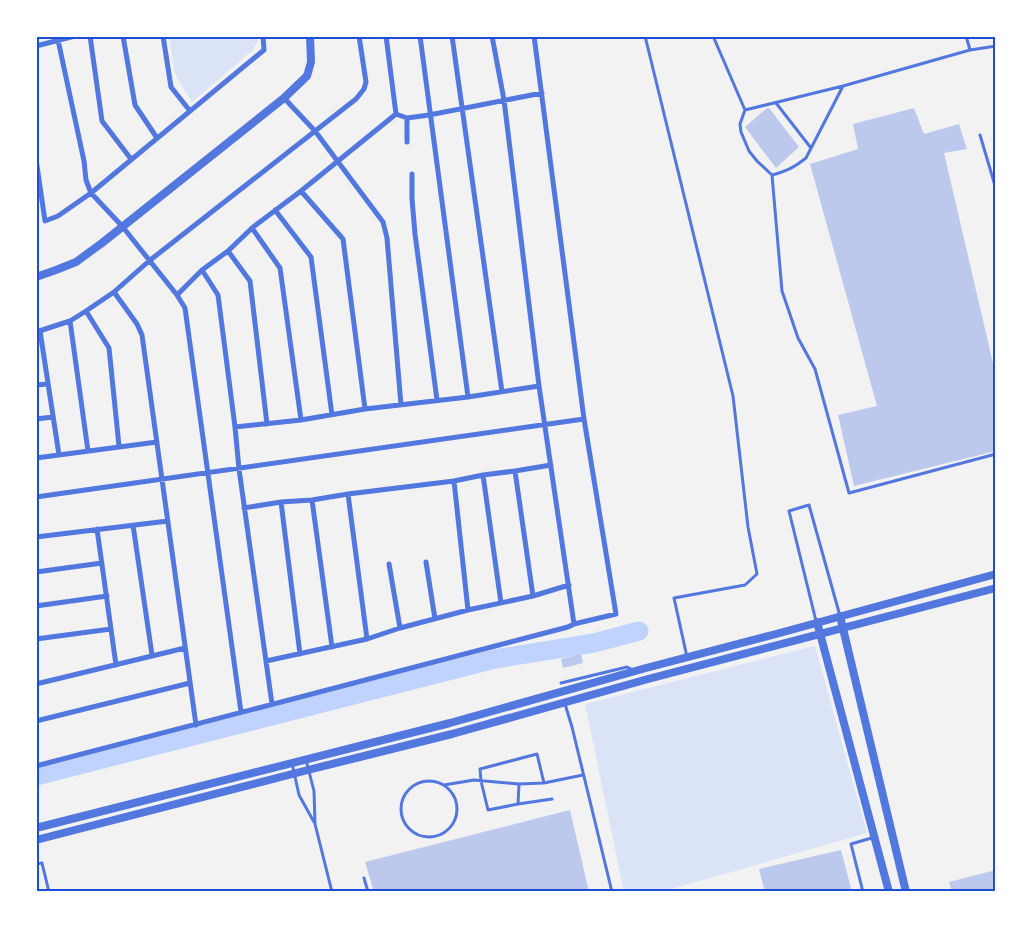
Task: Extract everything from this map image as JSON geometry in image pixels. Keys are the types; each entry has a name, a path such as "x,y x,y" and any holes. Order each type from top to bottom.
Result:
{"street":[{"path":"36,46 75,36"},
{"path":"90,36 102,121 131,159"},
{"path":"123,36 135,106 157,138"},
{"path":"163,36 171,87 190,111"},
{"path":"36,159 44,221 58,216 91,193 264,50 263,36"},
{"path":"36,277 66,266 82,257 284,98 307,76 311,62 310,36"},
{"path":"59,455 38,331 70,321 114,292 149,261 356,99 364,89 366,77 359,36"},
{"path":"386,36 396,114"},
{"path":"420,36 468,397"},
{"path":"452,36 502,392"},
{"path":"492,36 504,100 539,386 574,624"},
{"path":"36,766 616,614 584,419 534,36"},
{"path":"58,40 84,161 86,180 91,193 122,226 186,308 241,712"},
{"path":"396,114 407,118 430,115 542,94"},
{"path":"284,98 315,131 383,222 387,238 401,405"},
{"path":"177,295 202,270 228,251 252,228 396,114"},
{"path":"407,118 407,142"},
{"path":"412,174 414,234 436,400"},
{"path":"301,191 343,239 366,409"},
{"path":"275,210 311,257 332,415"},
{"path":"252,228 280,268 301,420"},
{"path":"228,251 250,281 267,424"},
{"path":"202,270 218,295 244,508 272,704"},
{"path":"114,292 137,324 142,335 196,725"},
{"path":"86,312 109,348 119,446"},
{"path":"70,321 88,451"},
{"path":"36,386 48,384"},
{"path":"235,427 301,420 366,409 468,397 539,386"},
{"path":"36,419 53,416"},
{"path":"36,497 584,419"},
{"path":"36,458 157,442"},
{"path":"244,508 454,481 551,465"},
{"path":"515,471 532,596"},
{"path":"483,475 501,603"},
{"path":"454,481 468,610"},
{"path":"348,494 367,639"},
{"path":"312,500 332,647"},
{"path":"281,502 300,654"},
{"path":"36,537 168,521"},
{"path":"134,525 152,656"},
{"path":"97,529 116,664"},
{"path":"426,562 436,619"},
{"path":"36,572 102,563"},
{"path":"389,564 400,628"},
{"path":"36,828 460,720 996,574"},
{"path":"266,661 367,639 400,628 532,596 568,585"},
{"path":"36,840 452,734 648,679 996,588"},
{"path":"36,606 106,596"},
{"path":"840,616 906,892"},
{"path":"817,622 889,892"},
{"path":"36,639 111,630"},
{"path":"36,684 185,648"},
{"path":"36,721 190,683"}],"lane":[{"path":"645,36 733,396 748,527 757,574 745,585 674,598 687,658"},
{"path":"713,36 745,110 740,124 741,132 749,150 757,161 772,175 782,291 798,338 815,369 849,493 996,454"},
{"path":"966,36 970,50"},
{"path":"745,110 843,86 970,50 996,46"},
{"path":"772,175 784,172 806,158 843,86"},
{"path":"776,103 811,148"},
{"path":"980,135 996,189"},
{"path":"817,622 789,511 809,505 840,616"},
{"path":"561,683 627,667 636,671"},
{"path":"565,703 612,892"},
{"path":"544,783 537,754 480,770 488,810 552,799"},
{"path":"306,759 314,790 315,824 332,892"},
{"path":"292,762 300,796 315,824"},
{"path":"444,785 452,793 456,804 456,815 452,825 443,832 432,836 421,836 411,831 404,822 400,811 404,794 415,784 430,780 444,785 474,780 519,784 544,783 583,776"},
{"path":"518,804 519,784"},
{"path":"863,892 851,844 875,837"},
{"path":"36,864 42,863 50,892"},
{"path":"364,878 368,892"}],"shaded area":[{"path":"169,36 257,36 258,40 253,50 192,102 175,74"},
{"path":"815,646 867,833 660,892 624,892 585,704"}],"building":[{"path":"769,108 799,147 776,168 745,127"},
{"path":"914,108 924,134 959,124 967,149 944,153 996,376 996,451 854,486 838,415 877,406 810,164 858,149 853,124"},
{"path":"581,654 583,663 563,668 561,659"},
{"path":"570,810 589,892 374,892 365,862"},
{"path":"841,850 852,892 765,892 759,869"},
{"path":"996,870 996,892 952,892 949,882"}],"waterway":[{"path":"36,776 495,659 594,643 639,631"}]}
